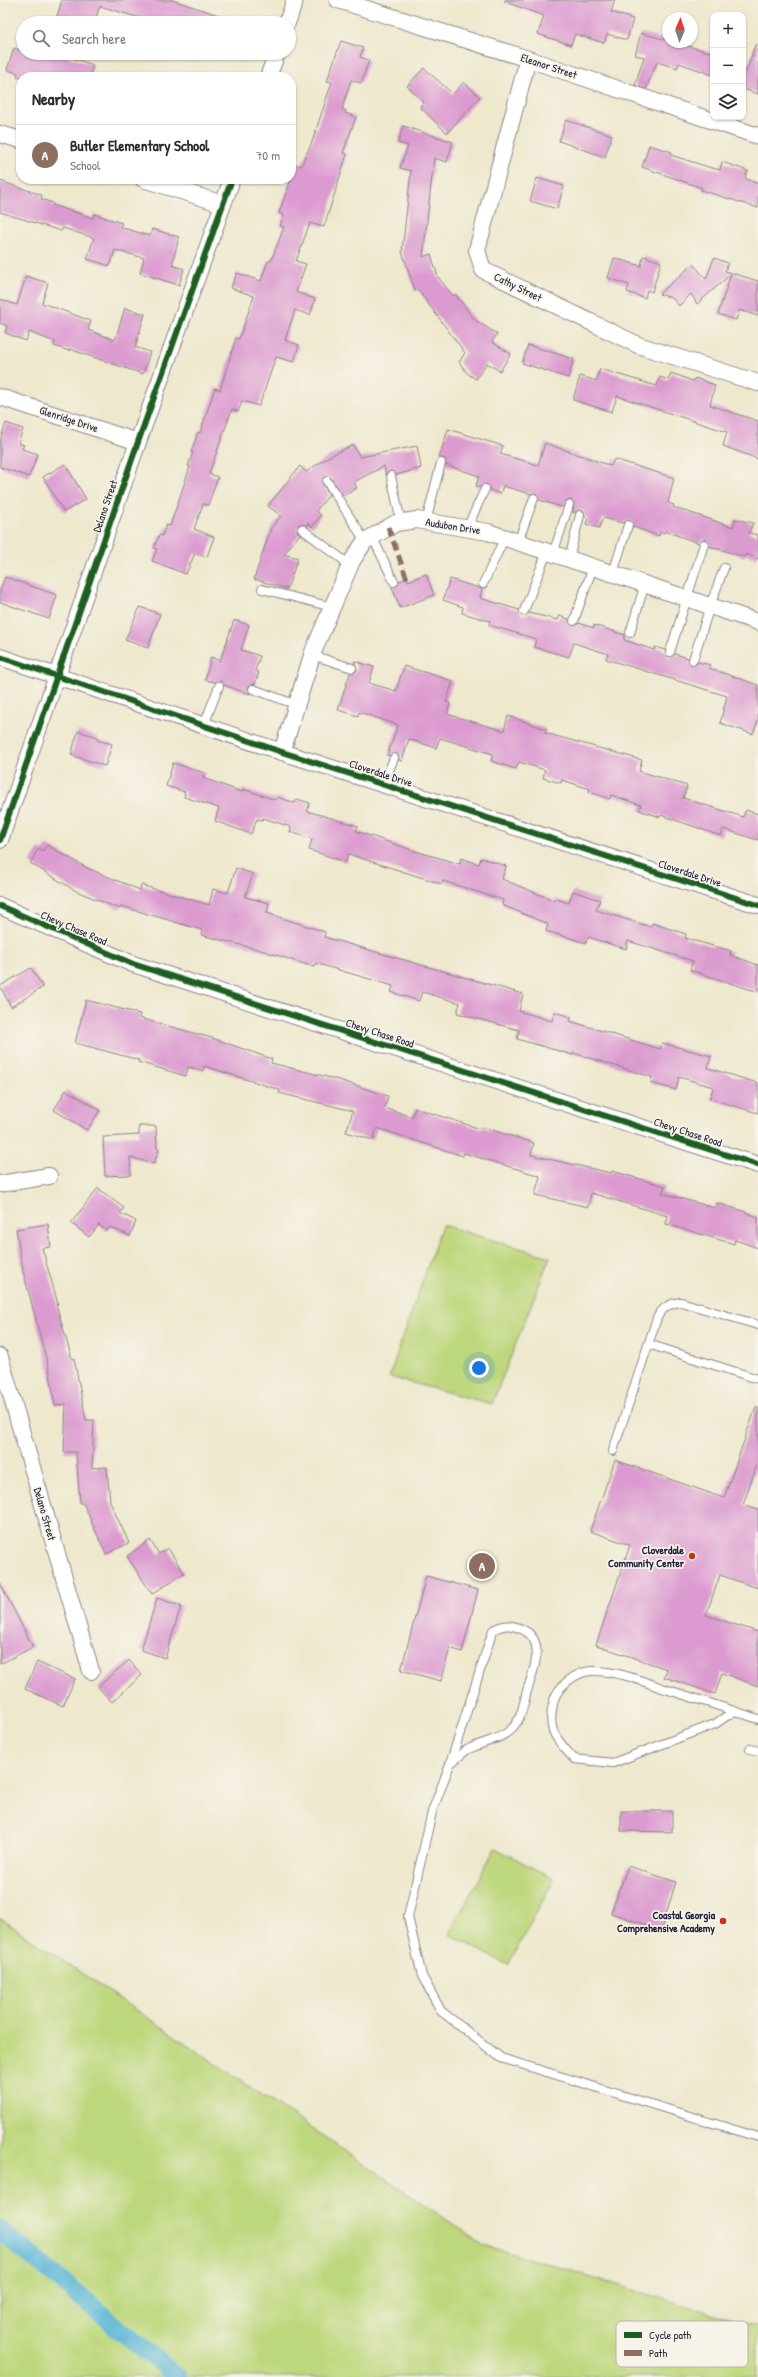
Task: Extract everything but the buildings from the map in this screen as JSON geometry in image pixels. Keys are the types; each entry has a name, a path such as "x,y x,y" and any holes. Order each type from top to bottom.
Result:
{"street":[{"path":"289,16 295,0"},
{"name":"Eleanor Street","path":"338,0 528,59 758,136"},
{"name":"Cathy Street","path":"528,59 477,250 483,270 638,345 758,383"},
{"path":"270,72 274,60"},
{"path":"0,134 16,139"},
{"path":"159,184 223,204"},
{"name":"Delano Street","path":"0,840 138,442 230,184"},
{"name":"Glenridge Drive","path":"0,397 138,442"},
{"name":"Audubon Drive","path":"368,539 401,522 426,522 467,528 512,540 758,622"},
{"path":"282,752 312,655 350,565 368,539"},
{"name":"Cloverdale Drive","path":"0,657 58,675 282,752 758,906"},
{"name":"Chevy Chase Road","path":"0,906 133,964 758,1165"},
{"path":"0,1184 49,1176"},
{"name":"Delano Street","path":"0,1357 91,1671"}],"lane":[{"path":"426,522 441,463"},
{"path":"391,476 401,522"},
{"path":"327,481 368,539 394,582"},
{"path":"467,528 485,488"},
{"path":"483,584 512,540 534,498"},
{"path":"524,611 550,553 569,505"},
{"path":"568,559 580,515"},
{"path":"613,573 628,525"},
{"path":"302,529 350,565"},
{"path":"670,652 704,544"},
{"path":"574,621 593,567"},
{"path":"693,660 724,568"},
{"path":"630,633 645,584"},
{"path":"262,589 332,608"},
{"path":"312,655 352,668"},
{"path":"204,725 218,686"},
{"path":"253,689 297,705"},
{"path":"384,785 394,758"},
{"path":"613,1451 648,1344 660,1313 673,1302 691,1303 758,1325"},
{"path":"648,1344 758,1379"},
{"path":"450,1764 467,1750 489,1742 506,1733 516,1723 538,1653 533,1636 526,1630 507,1625 501,1625 493,1630 450,1764 432,1812 408,1917 422,1976 441,2011 501,2058 758,2138"},
{"path":"734,1711 715,1724 614,1763 574,1759 552,1733 550,1714 555,1697 568,1680 590,1671 618,1674 734,1711 758,1719"}],"green space":[{"path":"442,1225 550,1257 492,1404 389,1377"},
{"path":"495,1848 554,1879 508,1965 449,1934"},
{"path":"0,1918 484,2245 738,2321 616,2321 616,2367 748,2367 748,2324 758,2327 758,2377 0,2377"}],"waterway":[{"path":"0,2230 177,2377"}],"marked path":[{"path":"388,527 407,579"}],"cycle path":[{"path":"0,840 138,442 230,184"},
{"path":"0,657 282,752 758,905"},
{"path":"0,906 133,964 758,1165"}],"place":[{"name":"Cloverdale Community Center","path":"692,1556"},
{"name":"Butler Elementary School","path":"482,1566"},
{"name":"Coastal Georgia Comprehensive Academy","path":"723,1921"}]}
